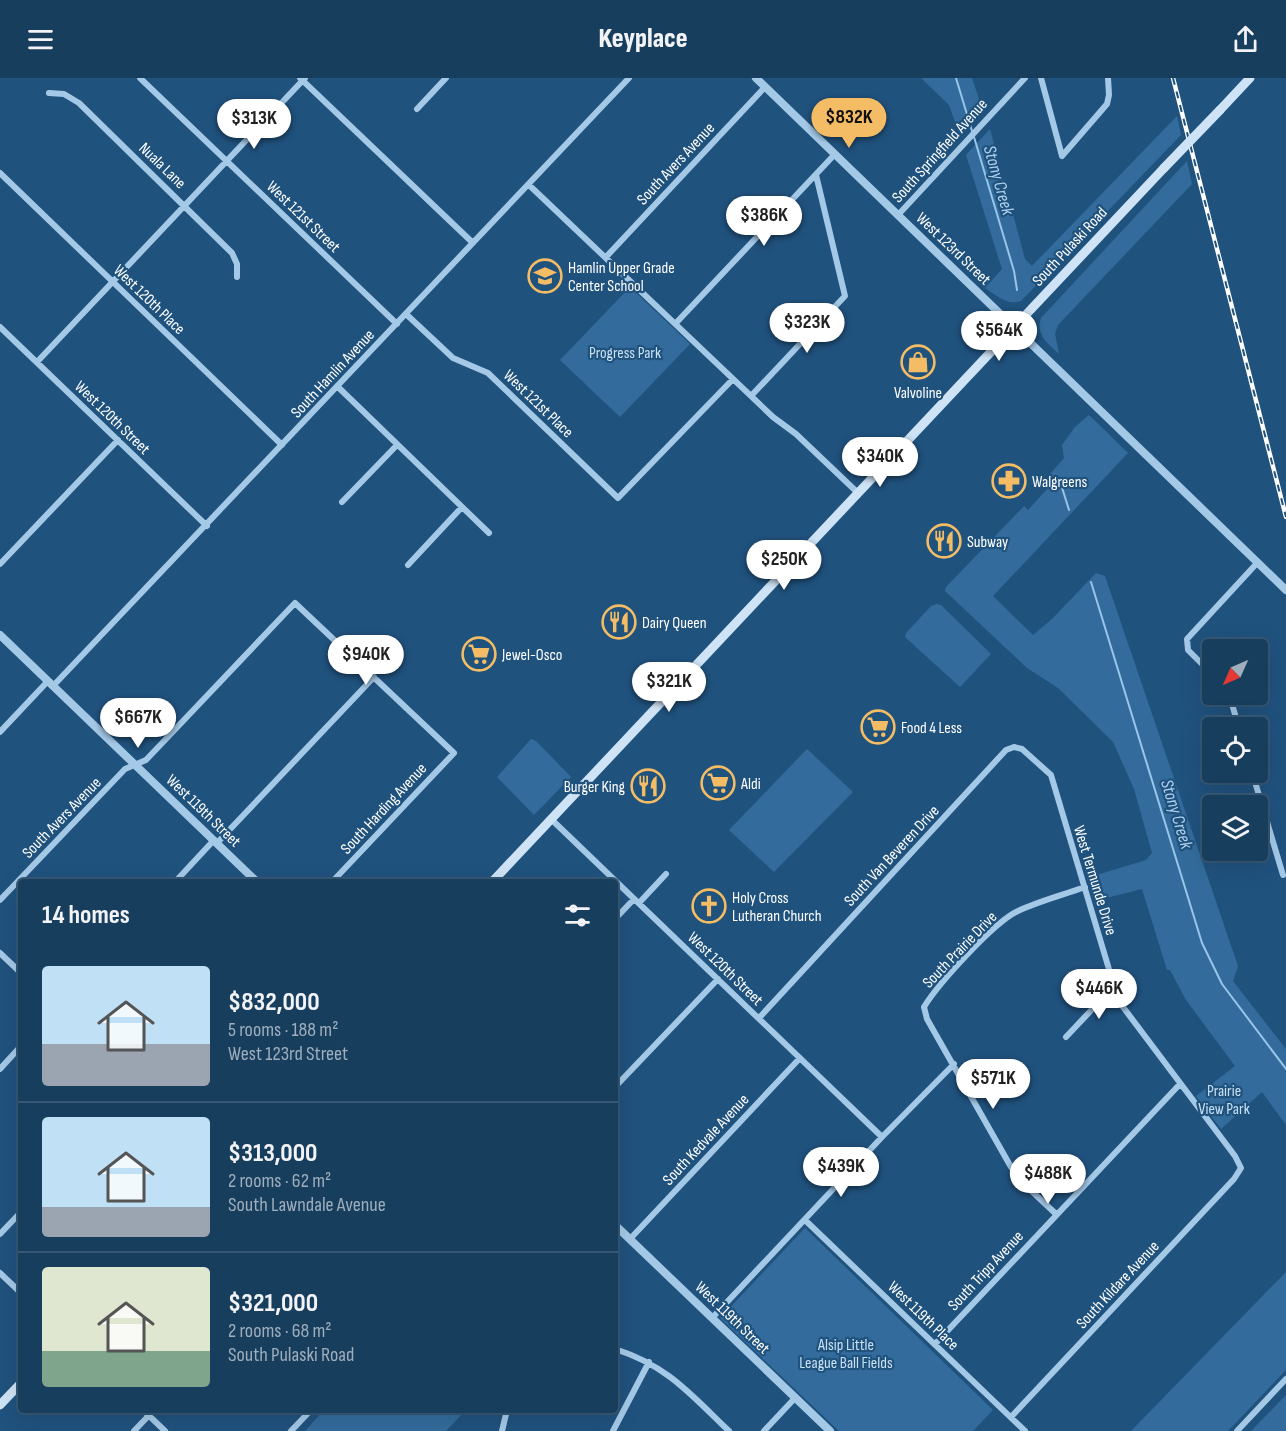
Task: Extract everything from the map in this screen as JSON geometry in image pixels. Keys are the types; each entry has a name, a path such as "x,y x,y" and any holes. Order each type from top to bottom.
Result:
{"main road":[{"name":"South Pulaski Road","path":"495,879 1250,78"},
{"path":"0,1406 18,1386"}],"street":[{"name":"West 121st Street","path":"140,78 397,324"},
{"path":"417,110 446,78"},
{"name":"South Hamlin Avenue","path":"0,732 51,684 207,526 629,78"},
{"name":"West 123rd Street","path":"756,78 1286,590"},
{"name":"South Springfield Avenue","path":"898,215 1025,78"},
{"path":"1041,78 1062,156 1107,104 1108,78"},
{"path":"37,362 303,79 473,243"},
{"name":"South Avers Avenue","path":"606,257 765,87"},
{"name":"Nuala Lane","path":"49,93 64,94 79,103 185,205 232,253 237,264 237,277"},
{"path":"676,323 835,154"},
{"name":"West 120th Place","path":"0,173 282,445"},
{"path":"751,396 845,296 816,175"},
{"path":"529,185 773,417 796,434 858,493"},
{"name":"West 121st Place","path":"406,314 453,358 488,373 618,498 733,379"},
{"name":"West 120th Street","path":"1,331 37,362 207,526"},
{"path":"337,386 489,533"},
{"path":"0,564 118,440"},
{"path":"342,501 397,445"},
{"path":"408,566 462,507"},
{"path":"1202,664 1192,655 1186,644 1189,635 1258,562"},
{"name":"South Avers Avenue","path":"20,879 125,769 146,760 294,603 374,677"},
{"name":"West 119th Street","path":"0,635 254,879"},
{"path":"178,879 374,677"},
{"name":"South Harding Avenue","path":"335,879 454,753 374,677"},
{"name":"South Van Beveren Drive","path":"759,1018 1006,750 1014,747 1022,749 1050,775"},
{"name":"West Termunde Drive","path":"1050,775 1120,1003 1235,1156 1241,1168"},
{"path":"1255,783 1283,875"},
{"name":"West 120th Street","path":"551,819 613,879"},
{"path":"618,916 666,874"},
{"name":"South Avers Avenue","path":"0,900 18,881"},
{"name":"West 120th Street","path":"618,884 882,1137"},
{"name":"South Prairie Drive","path":"954,1064 927,1019 924,1007 934,991 996,927 1017,911 1085,888"},
{"path":"0,953 18,970"},
{"path":"618,1084 718,979"},
{"path":"1066,1037 1114,986"},
{"path":"0,1069 18,1049"},
{"name":"South Kedvale Avenue","path":"630,1239 800,1058"},
{"path":"712,1317 954,1064 1011,1167 1022,1182 1056,1214"},
{"name":"South Tripp Avenue","path":"935,1344 1180,1084"},
{"name":"South Kildare Avenue","path":"1011,1417 1234,1179 1241,1168"},
{"path":"0,1234 18,1215"},
{"name":"West 119th Place","path":"805,1220 1025,1431"},
{"name":"West 119th Street","path":"618,1228 830,1431"},
{"path":"0,1273 18,1290"},
{"path":"618,1350 649,1362 672,1377 729,1431"},
{"path":"613,1431 649,1362"},
{"path":"1237,1431 1286,1379"},
{"path":"764,1431 795,1398"},
{"path":"134,1431 151,1413 165,1431"},
{"path":"291,1431 308,1413"},
{"path":"502,1431 506,1413"}],"green space":[{"path":"921,78 972,78 982,108 959,133 949,105"},
{"path":"1177,116 1181,135 1021,301 1006,301 985,288 1002,269 966,155 990,129 1025,259 1032,266"},
{"path":"1187,161 1192,184 1058,325 1055,334 1059,354 1041,334 1041,318"},
{"name":"Progress Park","path":"630,287 690,344 620,417 560,360"},
{"name":"Prairie View Park","path":"1089,415 1128,453 993,596 1033,635 1052,619 1096,573 1105,576 1238,966 1233,981 1286,1049 1286,1125 1262,1092 1221,1129 1196,1096 1235,1066 1186,1000 1170,970 1167,970 1142,889 1094,901 1087,878 1146,860 1152,853 1134,789 1113,742 1058,688 1027,668 945,591 946,587 1024,506 1028,510 1049,487 1044,481 1064,458 1062,445 1075,427"},
{"path":"941,605 991,654 960,687 905,637 906,633 931,606"},
{"path":"531,739 536,741 571,777 534,815 497,777"},
{"path":"807,749 853,792 774,872 729,830"},
{"name":"Alsip Little League Ball Fields","path":"805,1228 993,1410 973,1431 839,1431 720,1318"},
{"path":"1286,1272 1286,1370 1228,1431 1131,1431"},
{"path":"1286,1395 1286,1431 1251,1431"},
{"path":"321,1413 463,1413 446,1431 305,1431"}],"waterway":[{"name":"Stony Creek","path":"956,78 972,131"},
{"name":"Stony Creek","path":"974,137 1014,271 1017,290"},
{"name":"Stony Creek","path":"1059,478 1069,510"},
{"name":"Stony Creek","path":"1091,582 1202,943 1222,984 1286,1069"}],"railway":[{"path":"1173,78 1286,517"}],"place":[{"name":"Hamlin Upper Grade Center School","path":"545,276"},
{"name":"Valvoline","path":"918,362"},
{"name":"Walgreens","path":"1009,481"},
{"name":"Subway","path":"944,541"},
{"name":"Dairy Queen","path":"619,622"},
{"name":"Jewel-Osco","path":"479,654"},
{"name":"Food 4 Less","path":"878,727"},
{"name":"Aldi","path":"718,783"},
{"name":"Burger King","path":"648,786"},
{"name":"Holy Cross Lutheran Church","path":"709,906"}]}
